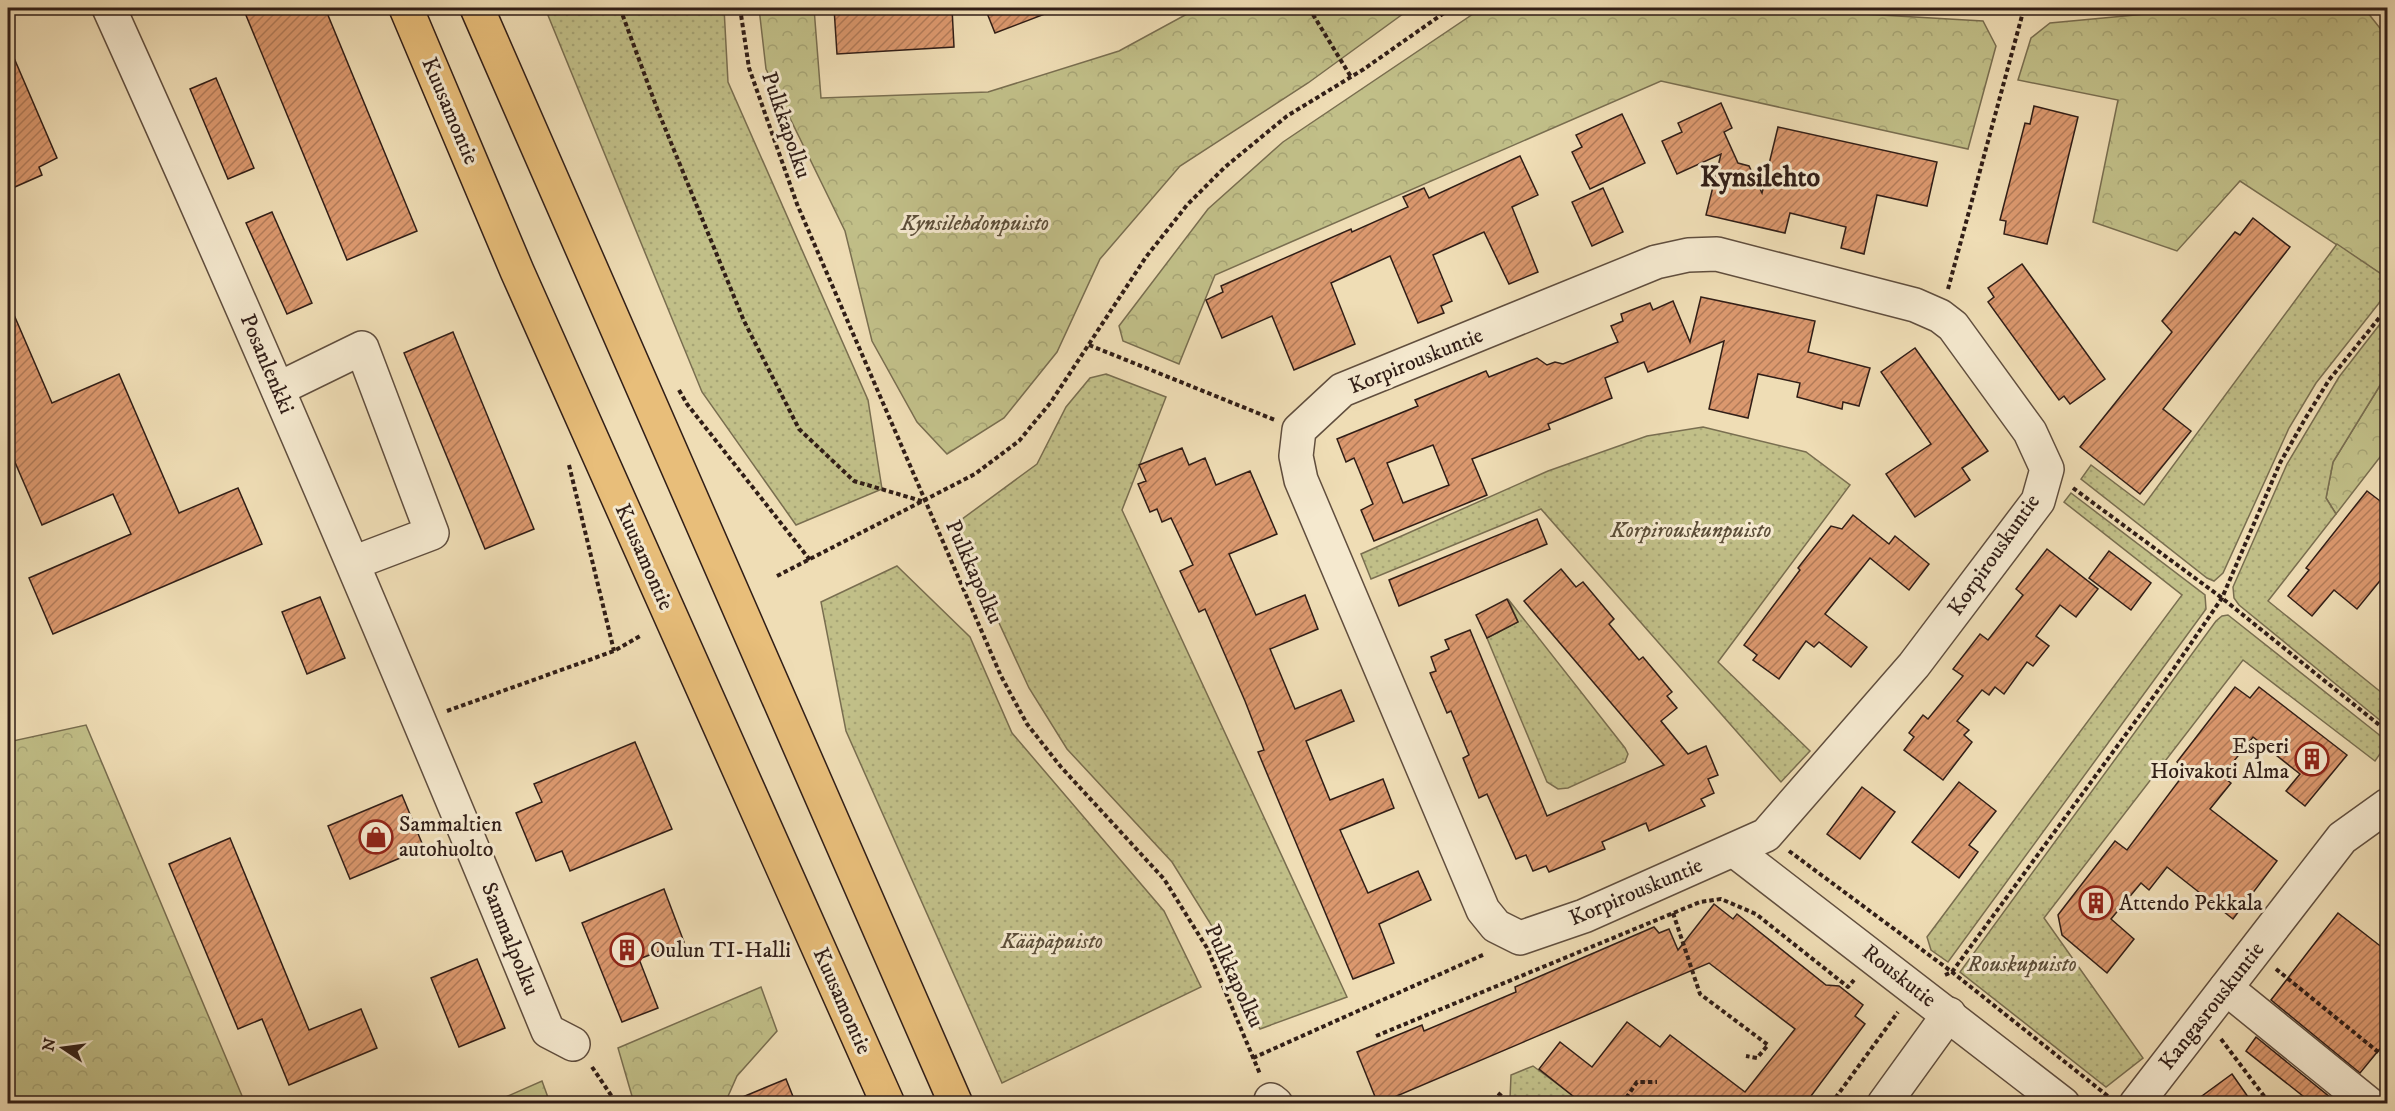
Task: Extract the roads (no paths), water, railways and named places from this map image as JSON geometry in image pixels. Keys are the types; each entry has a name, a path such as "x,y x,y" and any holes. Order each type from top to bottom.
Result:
{"highway":[{"name":"Kuusamontie","path":"406,8 521,282 888,1104"},
{"path":"477,8 956,1104"}],"street":[{"name":"Posanlenkki","path":"109,8 278,389 421,722"},
{"name":"Korpirouskuntie","path":"1688,255 1718,255 1915,305 1940,316 1953,326 2030,432 2047,469 2038,501 1914,665 1766,835 1735,850 1584,916 1520,938 1496,926 1483,910 1301,480 1296,456 1299,430 1342,390 1656,262 1688,255"},
{"path":"278,389 362,348 432,533 353,563"},
{"name":"Sammalpolku","path":"421,722 548,1031 573,1044"},
{"name":"Kangasrouskuntie","path":"2136,1104 2342,838 2388,805"},
{"name":"Rouskutie","path":"1735,850 2063,1104"},
{"path":"2226,988 2369,1104"},
{"path":"1884,1104 1949,1014"}],"place":[{"name":"Esperi Hoivakoti Alma","path":"2312,759"},
{"name":"Sammaltien autohuolto","path":"376,837"},
{"name":"Attendo Pekkala","path":"2096,903"},
{"name":"Oulun TI-Halli","path":"627,950"}],"district":[{"name":"Kynsilehto","path":"1760,177"}],"park label":[{"name":"Kynsilehdonpuisto","path":"975,223"},
{"name":"Korpirouskunpuisto","path":"1691,530"},
{"name":"Kääpäpuisto","path":"1052,941"},
{"name":"Rouskupuisto","path":"2022,964"}]}
